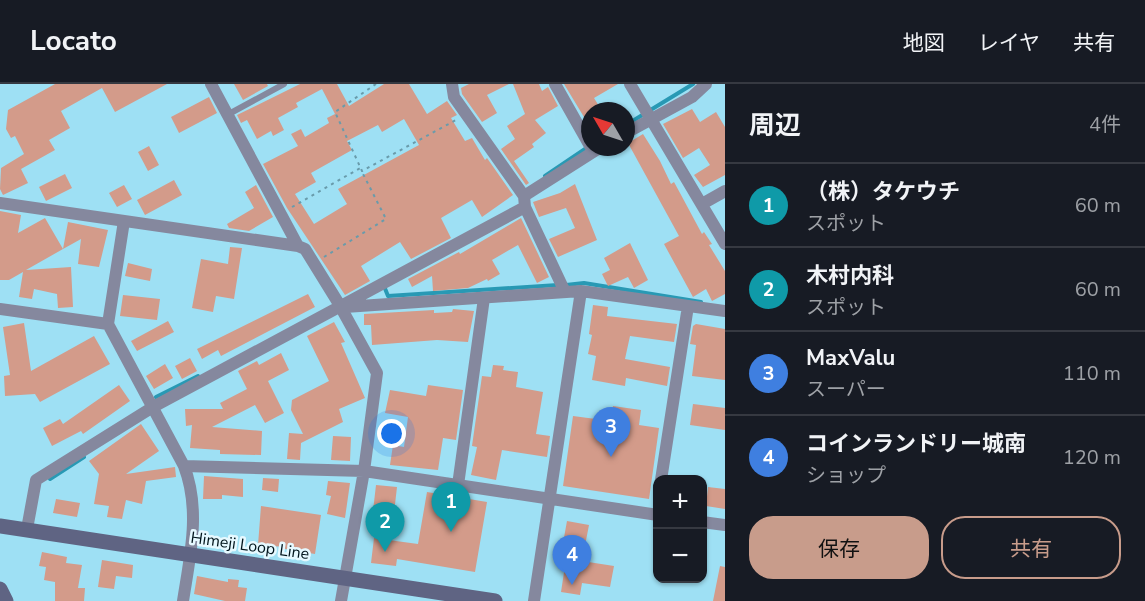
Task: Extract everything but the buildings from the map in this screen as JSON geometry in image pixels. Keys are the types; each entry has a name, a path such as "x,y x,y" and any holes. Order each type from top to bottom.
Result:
{"main road":[{"name":"Himeji Loop Line","path":"0,526 495,601"},
{"path":"0,589 6,601"}],"street":[{"path":"211,84 298,246"},
{"path":"452,84 454,97 524,201 565,292"},
{"path":"555,84 581,127"},
{"path":"630,84 725,244"},
{"path":"635,128 692,97 706,84"},
{"path":"27,529 36,480 153,408 341,307 524,201 583,156"},
{"path":"702,204 725,191"},
{"path":"0,203 298,246 305,249 341,307 377,373 364,471 341,601"},
{"path":"124,221 108,324 184,466 191,484 194,507 183,601"},
{"path":"341,307 581,291 725,312"},
{"path":"534,601 581,291"},
{"path":"458,485 484,298"},
{"path":"662,475 688,306"},
{"path":"0,309 108,324"},
{"path":"184,466 364,471 550,499 653,511"},
{"path":"707,523 725,525"}],"lane":[{"path":"227,115 284,84"}],"path":[{"path":"313,263 386,219 335,112 376,84"},
{"path":"282,213 466,114"}],"waterway":[{"path":"635,119 693,84"},
{"path":"545,176 581,152"},
{"path":"566,285 584,283 701,302"},
{"path":"384,286 388,296 558,285"},
{"path":"156,397 198,376"},
{"path":"50,479 84,457"}],"place":[{"name":"MaxValu","path":"611,457"},
{"name":"（株）タケウチ","path":"451,532"},
{"name":"木村内科","path":"385,552"},
{"name":"コインランドリー城南","path":"572,585"}]}
